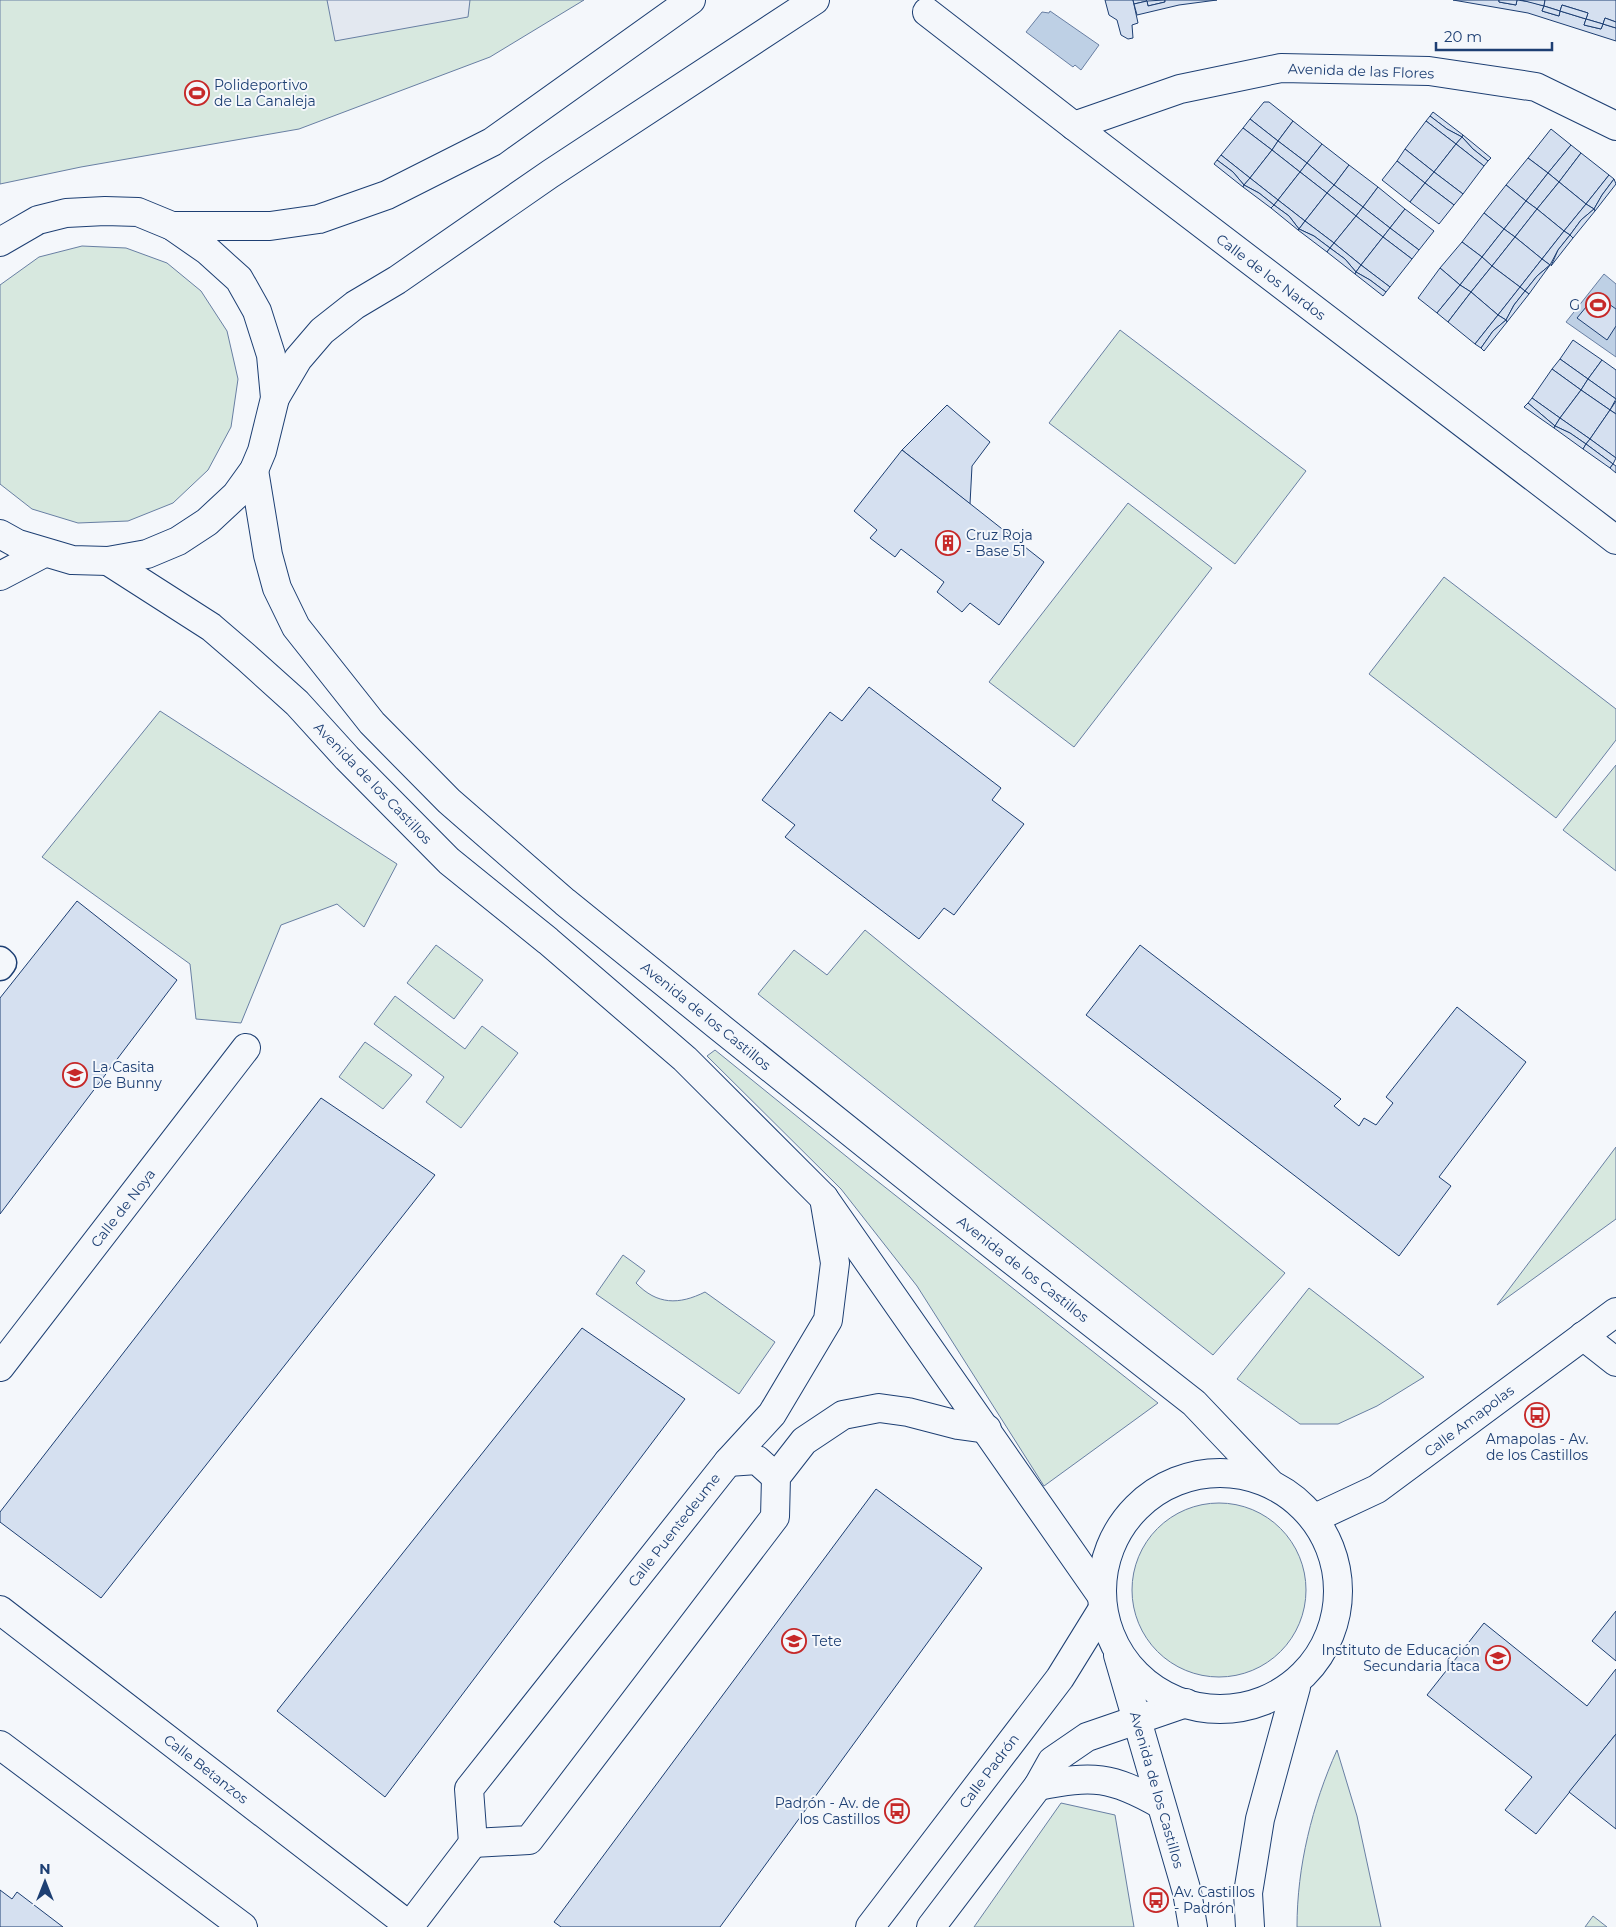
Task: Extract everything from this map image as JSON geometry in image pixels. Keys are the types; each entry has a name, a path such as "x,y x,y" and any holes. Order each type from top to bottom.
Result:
{"main road":[{"path":"172,226 270,226 319,218 387,195 492,142 691,0"},
{"path":"0,534 18,544 72,560 108,561 147,554 178,541 208,522 236,495 254,470 262,451 276,398 298,359 322,331 355,306 397,280 550,174 815,0"},
{"name":"Calle de los Nardos","path":"927,12 1616,540"},
{"name":"Avenida de las Flores","path":"1074,126 1180,89 1281,68 1429,71 1536,88 1616,126"},
{"path":"0,242 38,220 66,213 138,212 172,226 208,251 239,280 257,311 270,355 276,398"},
{"name":"Avenida de los Castillos","path":"254,470 268,555 277,588 296,627 372,723 449,801 565,902 717,1025 944,1207 1194,1402 1269,1482"},
{"path":"0,576 44,553"},
{"name":"Avenida de los Castillos","path":"108,561 211,627 297,702 347,758 449,861 548,941 686,1059 824,1198 987,1429 1101,1602"},
{"name":"Calle de Noya","path":"0,1367 246,1048"},
{"name":"Calle Puentedeume","path":"472,1843 469,1789 728,1462 772,1414 828,1320 835,1263 824,1198"},
{"name":"Calle Amapolas","path":"1315,1518 1377,1490 1616,1312"},
{"path":"1583,1336 1616,1362"},
{"path":"410,1927 472,1843 529,1840 775,1517 776,1477 804,1441 843,1415 878,1408 908,1412 958,1425 987,1429"},
{"path":"728,1462 757,1460 776,1477"},
{"path":"1208,1474 1247,1475 1284,1489 1298,1499 1315,1518 1328,1538 1334,1561 1337,1585 1335,1609 1322,1651 1296,1687 1271,1700 1243,1708 1214,1708 1186,1703 1160,1691 1132,1669 1117,1654 1109,1640 1101,1602 1104,1564 1112,1543 1124,1523 1134,1511 1158,1491 1178,1481 1208,1474"},
{"name":"Calle Padrón","path":"870,1927 1060,1678 1101,1602"},
{"name":"Calle Betanzos","path":"0,1610 410,1927"},
{"name":"Avenida de los Castillos","path":"1117,1654 1187,1892 1193,1927"},
{"path":"1250,1927 1248,1893 1260,1819 1296,1687"},
{"path":"931,1927 1038,1786 1052,1761 1087,1737 1186,1703"},
{"path":"0,1745 243,1927"},
{"path":"1038,1786 1070,1780 1102,1779 1132,1788 1160,1804"}],"street":[{"path":"0,960 3,963 0,967"}],"shaded area":[{"name":"Polideportivo de La Canaleja","path":"0,0 584,0 490,57 299,129 81,167 0,184"},
{"path":"327,0 470,0 468,17 335,41"},
{"path":"82,246 126,248 167,263 201,291 227,331 238,379 231,427 208,470 173,503 128,521 78,523 32,509 0,484 0,285 39,257"},
{"path":"1120,330 1306,471 1235,564 1049,423"},
{"path":"1128,503 1212,568 1074,747 989,682"},
{"path":"1444,577 1616,709 1616,740 1556,818 1369,674"},
{"path":"160,711 397,864 364,927 337,904 281,925 241,1023 196,1019 190,964 42,857"},
{"path":"1616,765 1616,871 1563,830"},
{"path":"865,930 1285,1273 1213,1355 758,994 794,950 827,975"},
{"path":"436,945 483,980 454,1019 407,983"},
{"path":"395,996 465,1049 482,1026 518,1053 461,1128 426,1102 444,1077 374,1024"},
{"path":"365,1042 412,1075 383,1109 339,1077"},
{"path":"715,1050 1158,1403 1044,1486 917,1286 841,1189 707,1056"},
{"path":"1616,1147 1616,1219 1497,1305"},
{"path":"623,1255 645,1271 636,1283 652,1296 669,1301 677,1301 705,1292 775,1342 739,1394 596,1294"},
{"path":"1309,1288 1424,1377 1377,1406 1338,1424 1300,1424 1237,1379"},
{"path":"1228,1503 1252,1509 1268,1517 1281,1528 1292,1541 1300,1557 1305,1573 1305,1607 1300,1623 1292,1639 1281,1652 1268,1663 1244,1674 1228,1677 1210,1677 1194,1674 1170,1663 1146,1639 1133,1607 1132,1581 1135,1565 1146,1541 1170,1517 1202,1504"},
{"path":"1337,1750 1357,1816 1381,1927 1297,1927 1303,1859 1313,1815"},
{"path":"1061,1803 1115,1815 1134,1927 974,1927"},
{"path":"1593,1916 1607,1927 1585,1927"}],"water":[{"path":"1050,11 1099,45 1081,70 1075,65 1073,67 1026,32 1042,12 1049,13"},
{"name":"G","path":"1604,274 1616,284 1616,357 1566,322"}],"building":[{"path":"1105,0 1133,0 1138,23 1132,25 1133,38 1128,39 1121,35 1117,20 1109,15"},
{"path":"1133,0 1146,0 1147,1 1134,4"},
{"path":"1165,0 1165,2 1148,6 1147,1"},
{"path":"1165,0 1217,0 1179,5 1137,15 1134,4 1147,1 1148,6 1165,2"},
{"path":"1453,0 1499,0 1499,2 1516,5 1517,0 1531,2 1544,6 1542,11 1559,16 1560,11 1586,19 1584,25 1601,29 1603,24 1616,28 1616,41 1528,13"},
{"path":"1499,0 1517,0 1516,5 1499,2"},
{"path":"1521,0 1545,0 1544,6"},
{"path":"1545,0 1616,0 1616,22 1605,18 1603,24 1586,19 1588,13 1562,5 1560,11 1544,6"},
{"path":"1562,5 1588,13 1586,19 1560,11"},
{"path":"1544,6 1560,11 1559,16 1542,11"},
{"path":"1605,18 1616,22 1616,28 1603,24"},
{"path":"1586,19 1603,24 1601,29 1584,25"},
{"path":"1264,102 1269,102 1293,121 1278,141 1250,119"},
{"path":"1433,112 1463,135 1462,137 1447,129 1430,116"},
{"path":"1430,116 1447,129 1462,137 1456,144 1426,121"},
{"path":"1250,119 1278,141 1272,150 1243,128"},
{"path":"1293,121 1322,144 1307,163 1278,141"},
{"path":"1426,121 1456,144 1434,172 1405,149"},
{"path":"1243,128 1272,150 1250,178 1221,155"},
{"path":"1551,129 1571,145 1548,173 1528,158"},
{"path":"1463,135 1491,158 1488,161 1473,149 1462,137"},
{"path":"1462,137 1488,161 1484,166 1456,144"},
{"path":"1278,141 1307,163 1300,172 1272,150"},
{"path":"1322,144 1349,165 1334,185 1307,163"},
{"path":"1456,144 1484,166 1463,194 1434,172"},
{"path":"1571,145 1581,153 1559,182 1548,173"},
{"path":"1405,149 1434,172 1425,183 1397,161"},
{"path":"1272,150 1300,172 1278,200 1250,178"},
{"path":"1581,153 1609,175 1586,204 1559,182"},
{"path":"1221,155 1250,178 1244,185 1233,172 1217,160"},
{"path":"1528,158 1548,173 1526,201 1506,185"},
{"path":"1217,160 1233,172 1244,185 1243,187 1214,164"},
{"path":"1397,161 1425,183 1410,202 1382,180"},
{"path":"1307,163 1334,185 1327,193 1300,172"},
{"path":"1349,165 1378,187 1363,207 1334,185"},
{"path":"1300,172 1327,193 1305,221 1278,200"},
{"path":"1434,172 1463,194 1454,205 1425,183"},
{"path":"1548,173 1559,182 1537,209 1526,201"},
{"path":"1609,175 1614,179 1594,209 1586,204"},
{"path":"1250,178 1278,200 1274,205 1259,193 1244,185"},
{"path":"1614,179 1616,184 1595,211 1594,209 1602,195"},
{"path":"1559,182 1586,204 1564,231 1537,209"},
{"path":"1425,183 1454,205 1439,224 1410,202"},
{"path":"1244,185 1259,193 1274,205 1271,208 1243,187"},
{"path":"1334,185 1363,207 1356,216 1327,193"},
{"path":"1506,185 1526,201 1504,229 1484,213"},
{"path":"1378,187 1405,209 1390,228 1363,207"},
{"path":"1327,193 1356,216 1334,243 1305,221"},
{"path":"1278,200 1305,221 1299,229 1289,216 1274,205"},
{"path":"1526,201 1537,209 1515,237 1504,229"},
{"path":"1586,204 1594,209 1581,220 1570,235 1564,231"},
{"path":"1274,205 1289,216 1298,230 1271,208"},
{"path":"1363,207 1390,228 1383,237 1356,216"},
{"path":"1405,209 1434,231 1419,250 1390,228"},
{"path":"1537,209 1564,231 1542,259 1515,237"},
{"path":"1594,209 1595,211 1573,238 1570,235 1581,220"},
{"path":"1484,213 1504,229 1482,257 1462,242"},
{"path":"1356,216 1383,237 1361,265 1334,243"},
{"path":"1305,221 1334,243 1330,248 1314,236 1299,229"},
{"path":"1390,228 1419,250 1412,259 1383,237"},
{"path":"1299,229 1314,236 1330,248 1327,252"},
{"path":"1504,229 1515,237 1492,266 1482,257"},
{"path":"1564,231 1570,235 1558,250 1550,265 1542,259"},
{"path":"1570,235 1573,238 1551,266 1558,250"},
{"path":"1383,237 1412,259 1390,287 1361,265"},
{"path":"1515,237 1542,259 1520,287 1492,266"},
{"path":"1462,242 1482,257 1460,285 1440,268"},
{"path":"1334,243 1361,265 1356,272 1345,259 1330,248"},
{"path":"1330,248 1345,259 1356,272 1355,274 1327,252"},
{"path":"1482,257 1492,266 1471,292 1460,285"},
{"path":"1542,259 1550,265 1537,276 1525,291 1520,287"},
{"path":"1361,265 1390,287 1386,292 1356,272"},
{"path":"1550,265 1529,294 1525,291 1537,276"},
{"path":"1492,266 1520,287 1498,315 1471,292"},
{"path":"1440,268 1460,285 1437,313 1418,298"},
{"path":"1356,272 1386,292 1383,296 1355,274"},
{"path":"1460,285 1471,292 1448,322 1437,313"},
{"path":"1520,287 1525,291 1514,305 1506,320 1498,315"},
{"path":"1525,291 1529,294 1507,322 1506,320 1514,305"},
{"path":"1471,292 1498,315 1475,344 1448,322"},
{"path":"1596,295 1616,309 1616,326 1607,340 1577,318"},
{"path":"1498,315 1506,320 1493,331 1481,348 1475,344"},
{"path":"1506,320 1507,322 1484,351 1481,348 1493,331"},
{"path":"1573,340 1602,360 1588,379 1560,359"},
{"path":"1560,359 1588,379 1581,390 1552,369"},
{"path":"1602,360 1616,370 1616,399 1588,379"},
{"path":"1552,369 1581,390 1560,418 1532,398"},
{"path":"1588,379 1616,399 1610,410 1581,390"},
{"path":"1581,390 1610,410 1590,439 1560,418"},
{"path":"1532,398 1560,418 1555,426 1528,403"},
{"path":"1616,401 1616,414 1610,410"},
{"path":"1528,403 1555,426 1554,428 1524,407"},
{"path":"947,405 990,442 972,466 970,504 902,450"},
{"path":"1610,410 1616,414 1616,458 1590,439"},
{"path":"1560,418 1590,439 1586,444 1555,426"},
{"path":"1555,426 1586,444 1583,449 1554,428"},
{"path":"1590,439 1616,458 1613,464 1586,444"},
{"path":"1586,444 1613,464 1610,468 1583,449"},
{"name":"Cruz Roja - Base 51","path":"902,450 1044,562 999,625 970,603 962,612 937,592 944,582 901,549 895,557 870,538 877,530 854,511"},
{"path":"1613,464 1616,466 1616,473 1610,468"},
{"path":"869,687 1001,788 992,800 1024,824 954,915 944,908 919,939 785,837 795,825 762,800 830,712 842,721"},
{"path":"77,901 177,980 0,1214 0,998"},
{"path":"1140,945 1341,1099 1334,1106 1359,1126 1364,1118 1376,1125 1393,1103 1386,1097 1457,1007 1526,1062 1439,1177 1451,1186 1399,1256 1086,1015"},
{"path":"321,1098 435,1175 101,1598 0,1522 0,1512"},
{"path":"582,1328 685,1399 385,1797 277,1711"},
{"path":"876,1489 982,1568 720,1927 561,1927 554,1922"},
{"path":"1616,1611 1616,1661 1592,1641"},
{"path":"1484,1623 1587,1706 1616,1669 1616,1734 1536,1834 1505,1810 1532,1777 1427,1695"},
{"path":"1616,1734 1616,1829 1569,1792"},
{"path":"0,1890 12,1899 17,1892 63,1927 0,1927"}],"place":[{"name":"Polideportivo de La Canaleja","path":"197,93"},
{"name":"G","path":"1598,305"},
{"name":"Cruz Roja - Base 51","path":"948,543"},
{"name":"La Casita De Bunny","path":"75,1075"},
{"name":"Amapolas - Av. de los Castillos","path":"1537,1415"},
{"name":"Tete","path":"794,1641"},
{"name":"Instituto de Educación Secundaria Ítaca","path":"1498,1658"},
{"name":"Padrón - Av. de los Castillos","path":"897,1811"},
{"name":"Av. Castillos - Padrón","path":"1156,1900"}]}
